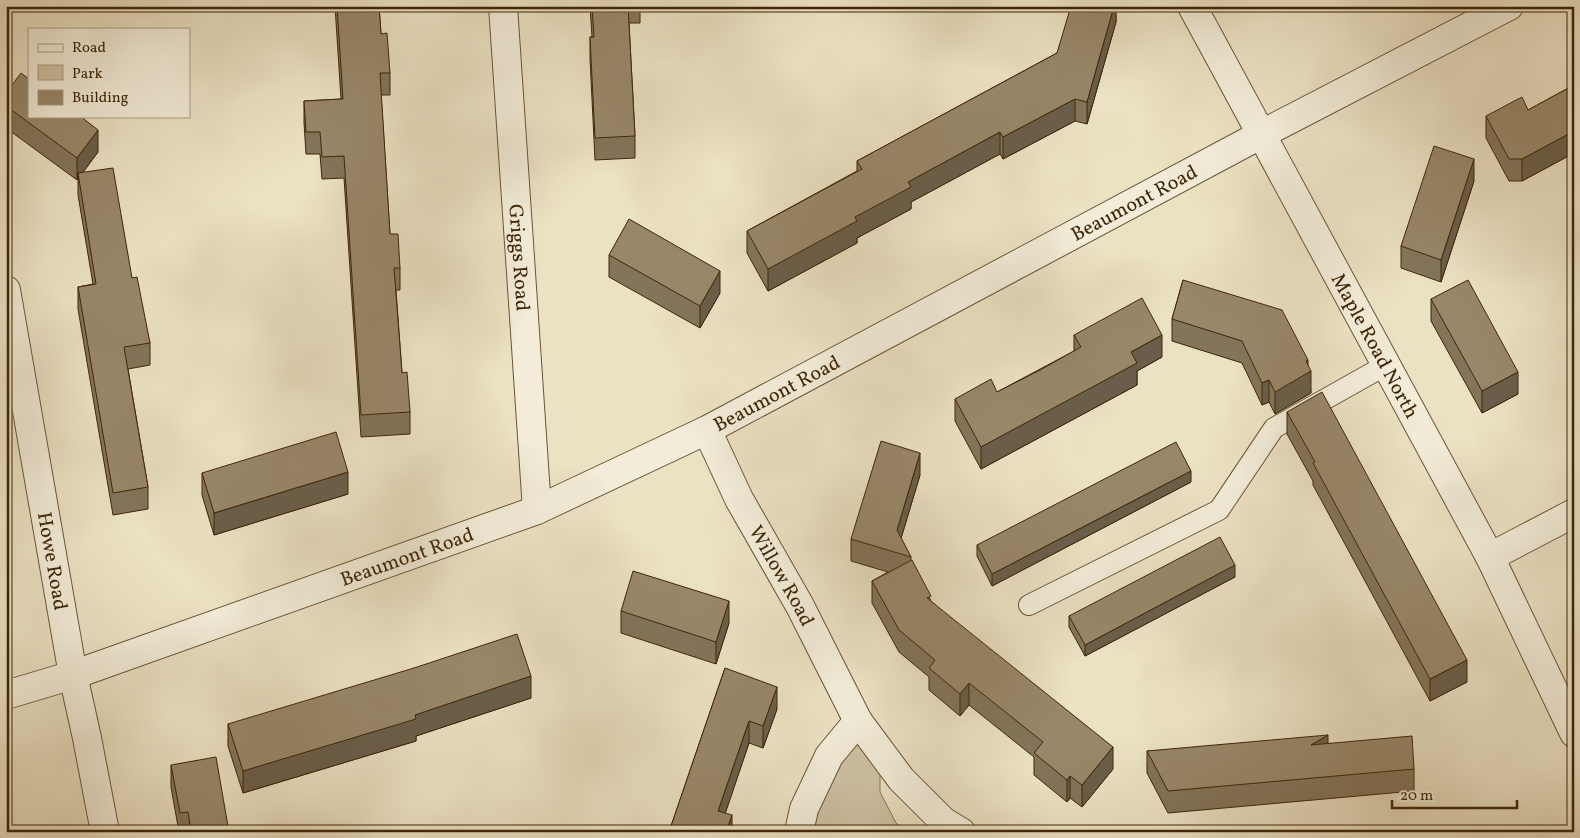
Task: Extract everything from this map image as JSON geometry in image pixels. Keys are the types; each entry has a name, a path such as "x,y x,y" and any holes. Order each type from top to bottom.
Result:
{"street":[{"name":"Griggs Road","path":"503,6 537,510"},
{"name":"Maple Road North","path":"1192,6 1490,557 1574,733"},
{"name":"Beaumont Road","path":"6,695 73,675 537,510 708,430 1262,134 1510,6"},
{"name":"Howe Road","path":"6,290 73,675 105,832"},
{"name":"Willow Road","path":"708,430 739,499 800,606 858,721 901,779 943,821 961,832"},
{"path":"1490,557 1574,513"},
{"path":"799,832 804,809 829,756 858,721"}],"lane":[{"path":"1029,605 1218,510 1274,428 1386,365"}],"green space":[{"path":"858,721 880,751 880,792 896,823 908,832 799,832"}],"building":[{"path":"337,6 379,6 381,34 387,33 390,73 380,73 390,234 398,234 400,268 394,268 402,373 407,372 410,412 361,415 344,156 322,157 320,132 306,132 304,101 343,99"},
{"path":"592,6 628,6 635,136 595,138 590,37 594,37"},
{"path":"1071,6 1114,6 1087,102 1075,99 1003,137 1000,132 908,182 911,187 855,217 857,221 768,269 747,231 862,169 857,161 1057,53"},
{"path":"21,73 28,78 28,118 83,118 98,130 77,158 6,106 6,93"},
{"path":"1574,85 1574,131 1522,159 1509,159 1486,116 1522,97 1528,110"},
{"path":"1434,146 1474,159 1441,260 1401,246"},
{"path":"113,168 132,278 137,277 150,343 124,347 148,487 113,493 78,287 96,284 78,173"},
{"path":"629,219 720,271 700,306 609,255"},
{"path":"1183,280 1282,310 1308,360 1306,361 1311,371 1275,392 1269,380 1262,383 1242,341 1172,319"},
{"path":"1468,280 1518,372 1482,391 1431,299"},
{"path":"1142,298 1162,335 1131,352 1137,363 981,447 955,399 991,379 997,392 1040,370 1081,347 1074,335"},
{"path":"1322,392 1467,660 1430,679 1287,412"},
{"path":"336,432 348,472 214,513 202,473"},
{"path":"881,441 920,453 897,530 911,557 851,539"},
{"path":"1176,442 1191,471 992,574 977,545"},
{"path":"1220,537 1235,565 1085,645 1069,616"},
{"path":"912,560 931,596 927,598 1113,747 1082,785 1070,776 1067,780 1034,753 1043,742 969,683 960,694 929,668 935,660 899,630 872,581"},
{"path":"633,571 729,601 716,642 621,611"},
{"path":"517,634 531,676 415,715 416,719 243,771 228,724 414,668"},
{"path":"725,668 777,687 763,726 749,721 718,811 732,815 726,832 669,832"},
{"path":"1328,735 1311,745 1412,736 1414,769 1168,791 1147,751"},
{"path":"216,757 229,832 191,832 188,812 180,813 171,765"}]}
